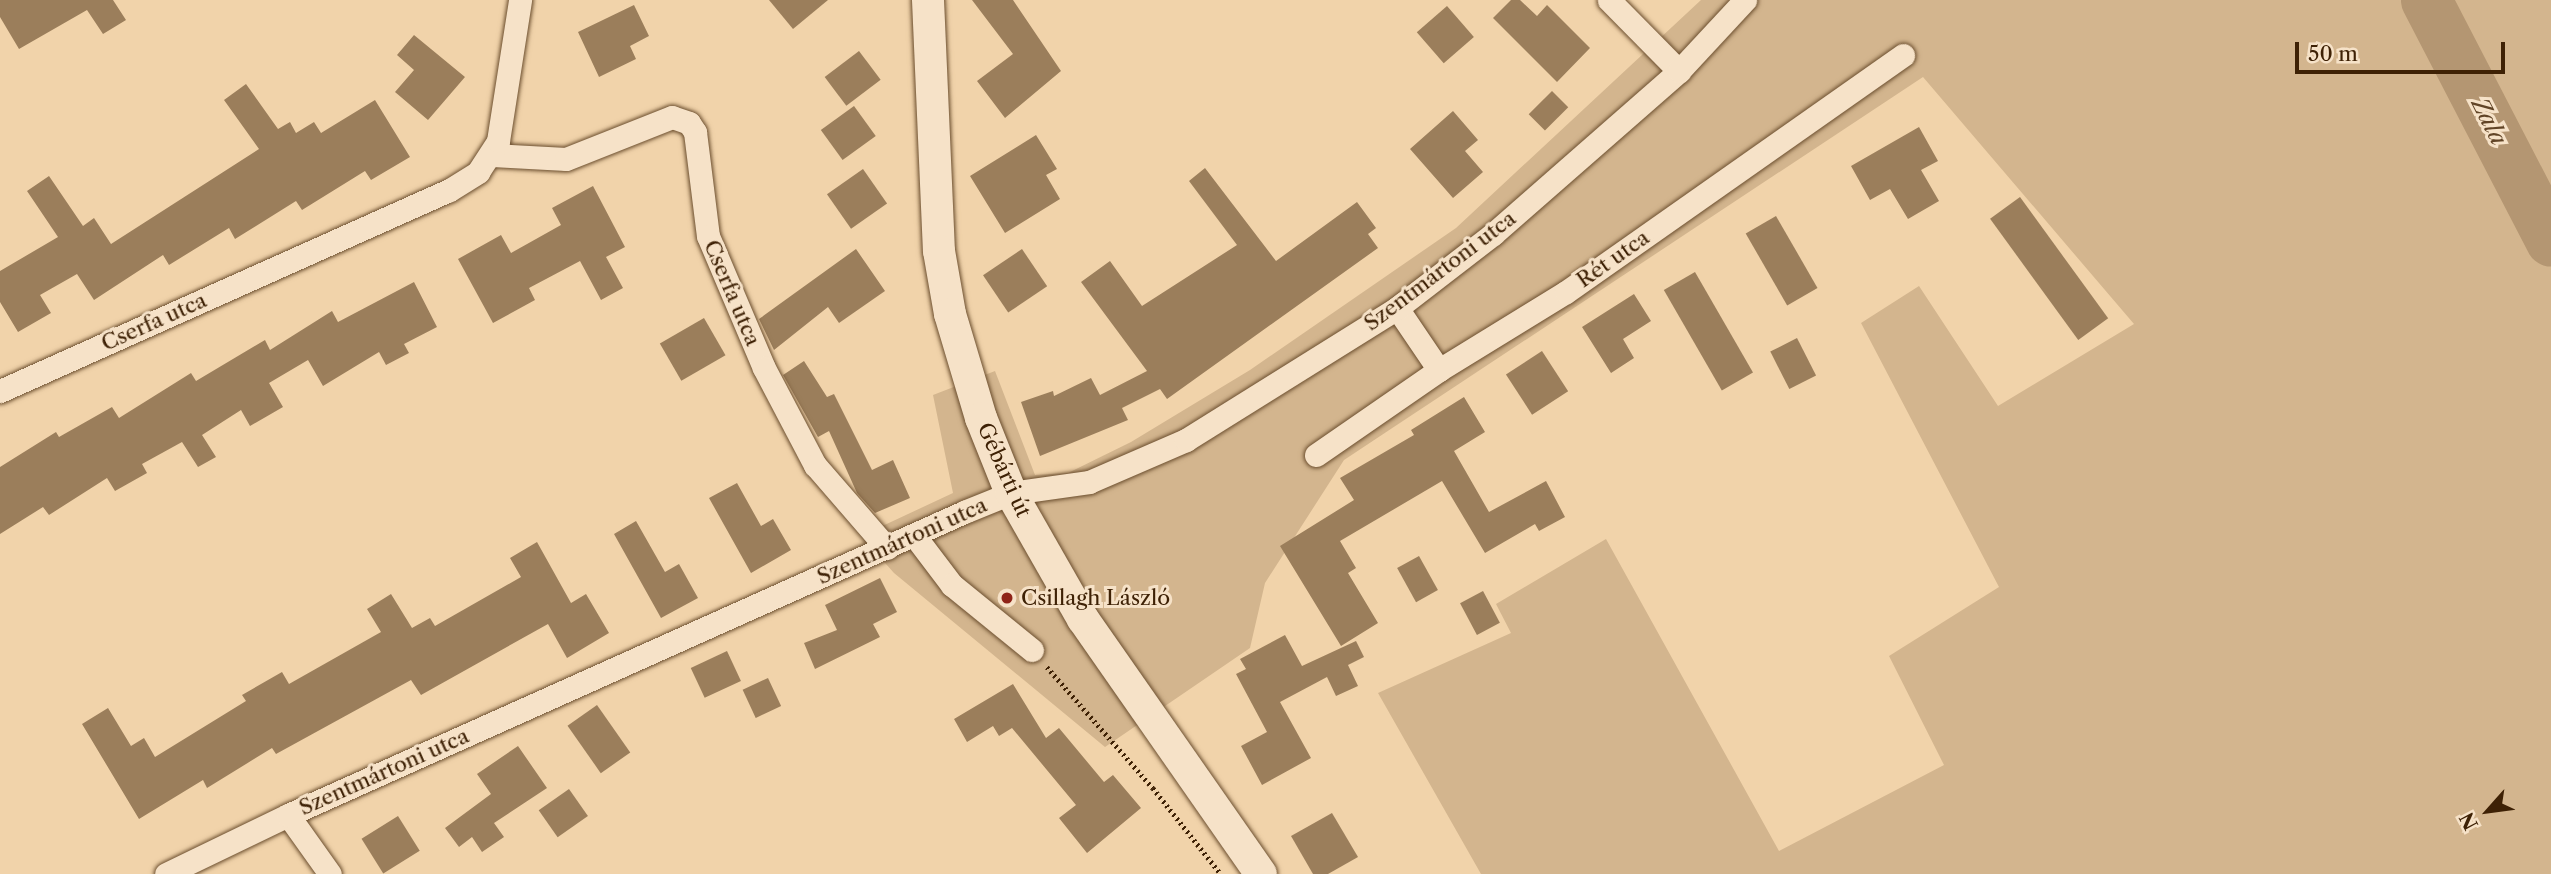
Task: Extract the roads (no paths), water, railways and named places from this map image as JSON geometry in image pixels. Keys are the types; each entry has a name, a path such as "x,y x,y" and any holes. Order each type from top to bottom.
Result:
{"main road":[{"name":"Gébárti út","path":"928,0 935,213 944,286 968,380 1012,493 1083,619 1261,874"}],"street":[{"name":"Cserfa utca","path":"0,391 448,191 478,172 492,155 502,121 520,0"},
{"path":"1609,0 1679,71"},
{"name":"Szentmártoni utca","path":"166,874 288,815 1012,493 1089,482 1156,456 1396,308 1493,234 1679,71 1745,0"},
{"name":"Rét utca","path":"1316,455 1439,370 1566,292 1903,55"},
{"name":"Cserfa utca","path":"492,155 566,159 672,117 689,123 695,132 701,200 710,245 764,368 815,465 887,548"},
{"path":"1396,308 1439,370"},
{"path":"914,535 952,584 1032,650"},
{"path":"288,815 330,874"}],"waterway":[{"name":"Zala","path":"2426,0 2551,241"}],"place":[{"name":"Csillagh László","path":"1007,598"}]}
